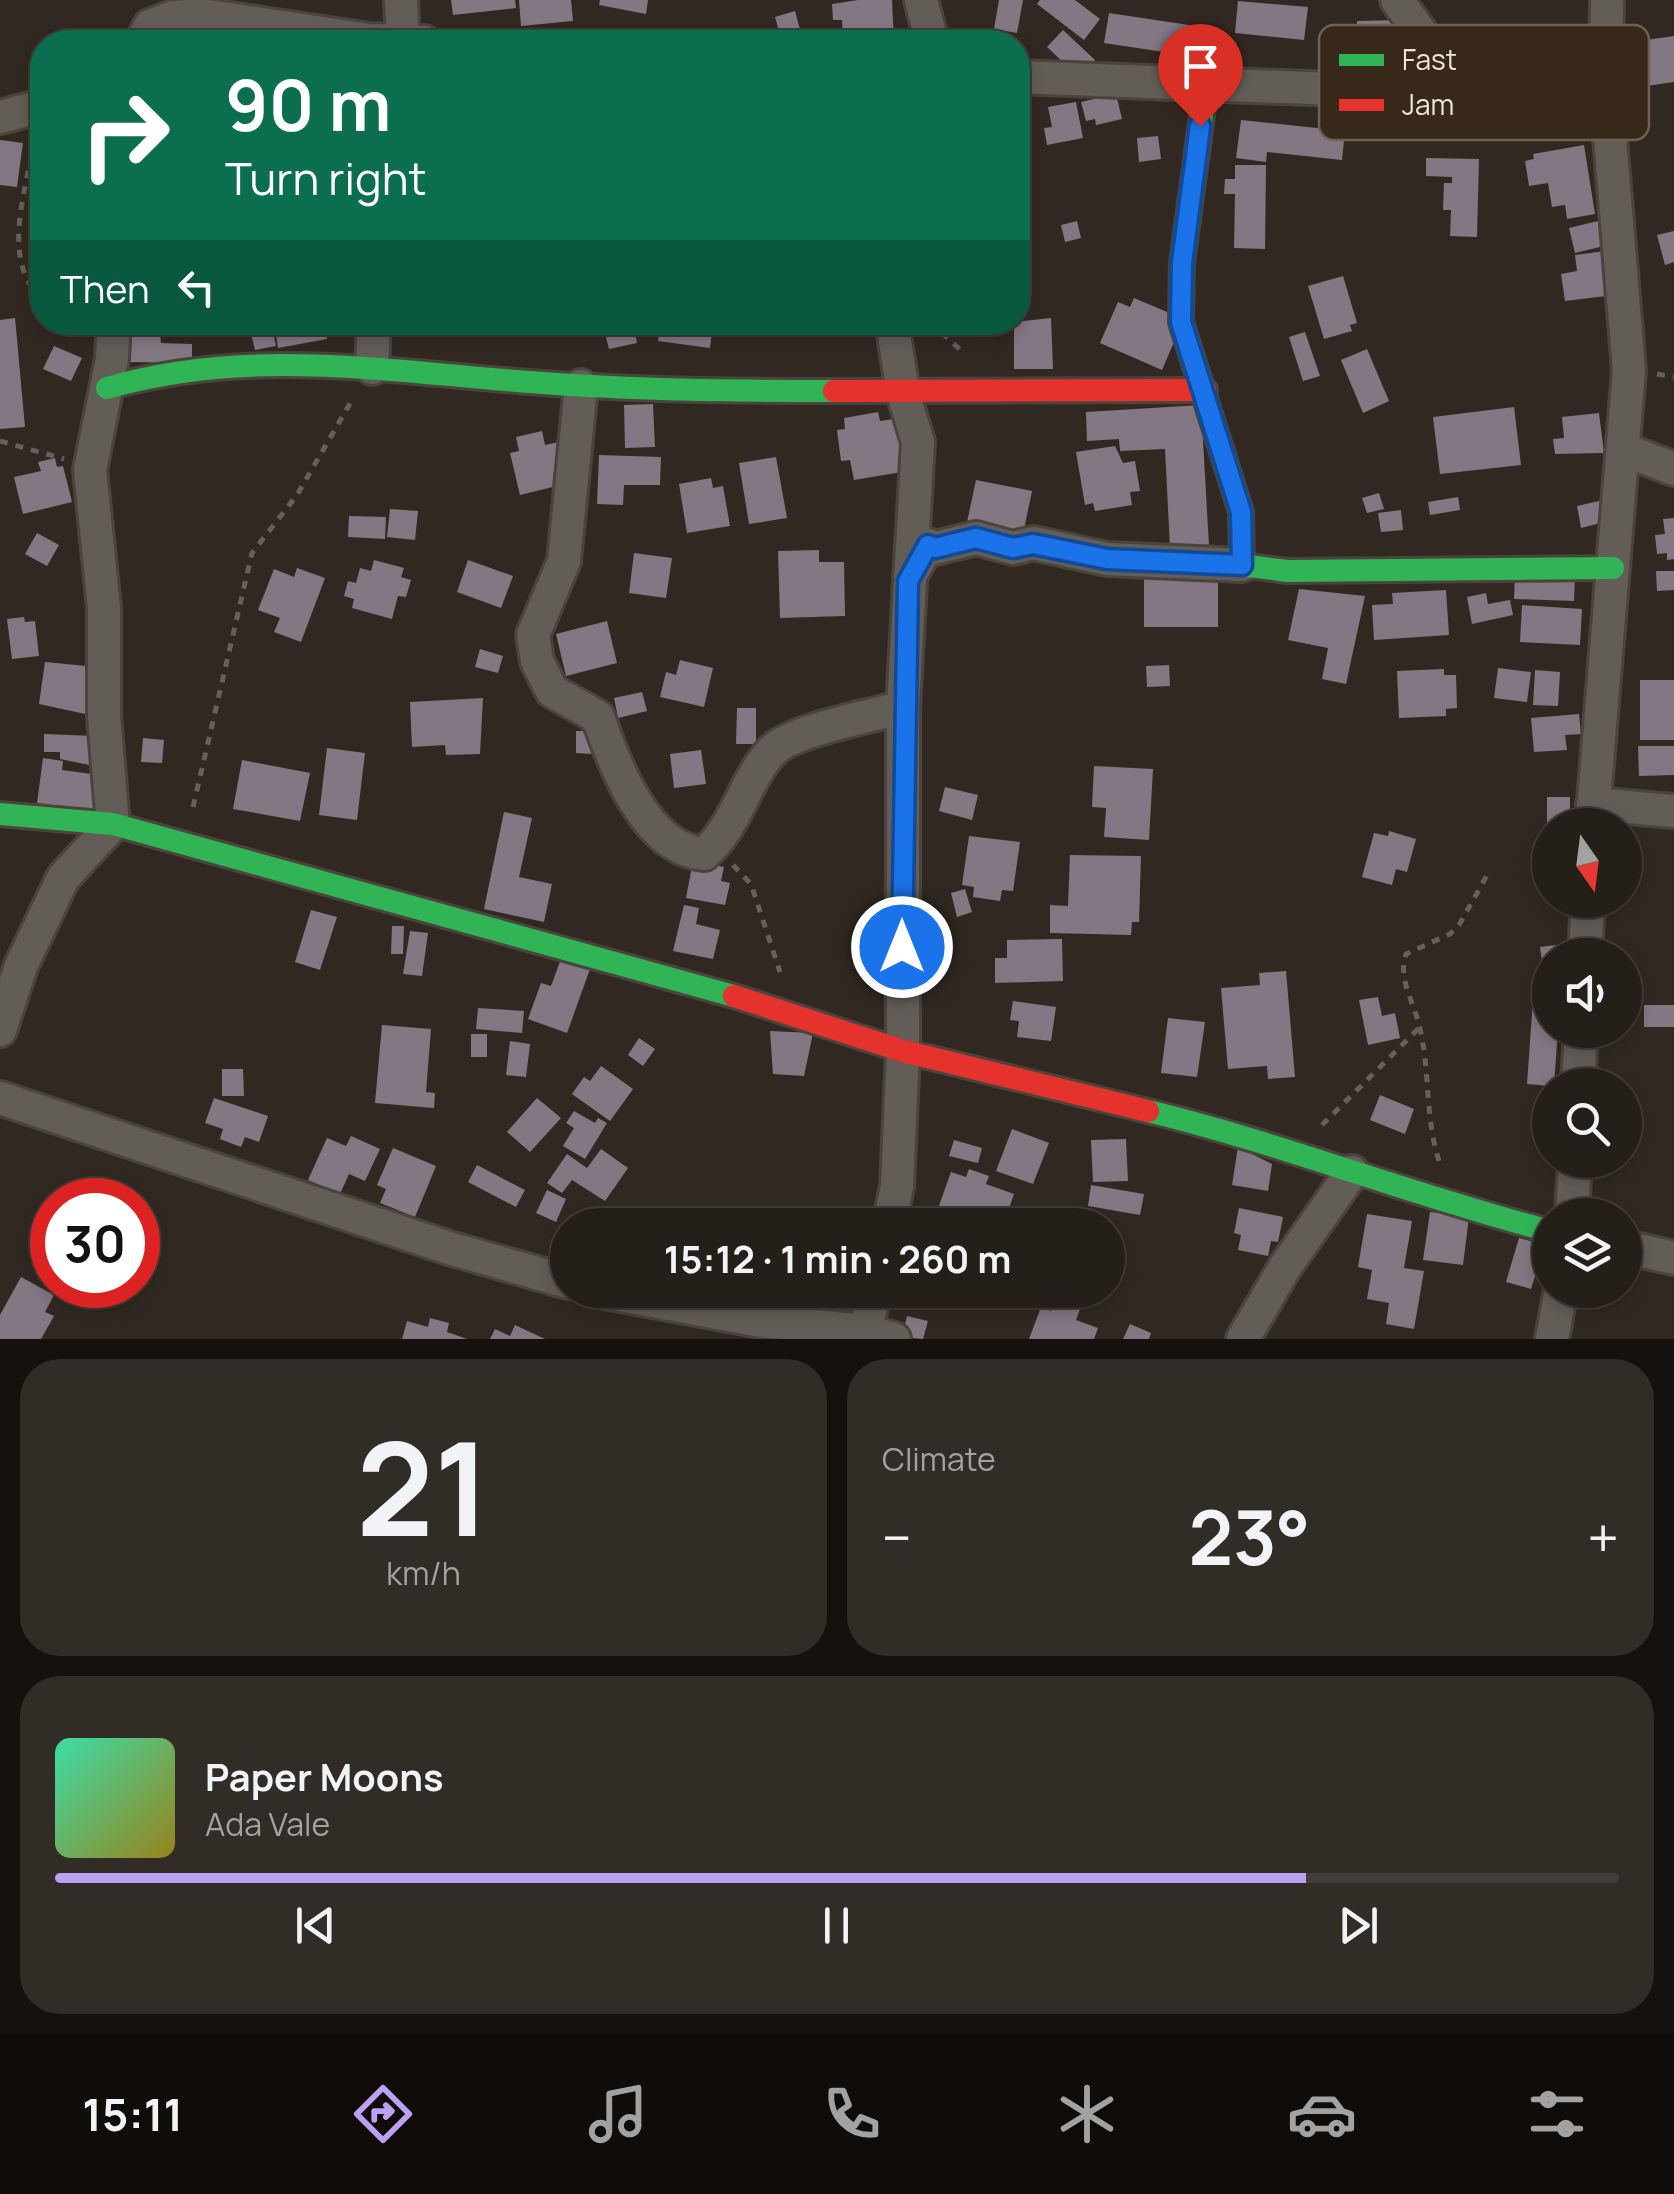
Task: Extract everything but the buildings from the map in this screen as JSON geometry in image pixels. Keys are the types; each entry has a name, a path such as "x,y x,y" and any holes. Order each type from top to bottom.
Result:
{"street":[{"path":"400,0 410,30"},
{"path":"920,0 929,30"},
{"path":"1397,0 1415,25"},
{"path":"1607,0 1607,25"},
{"path":"149,23 202,15 298,30"},
{"path":"1030,77 1319,89"},
{"path":"1206,86 1182,263 1181,322 1241,512 1242,565"},
{"path":"1593,808 1629,370 1610,140"},
{"path":"0,1030 21,966 63,878 112,824 104,717 104,608 90,470 107,388 113,335"},
{"path":"372,368 373,335"},
{"path":"893,1208 898,1186 903,1051 903,707 918,442 903,393 894,335"},
{"path":"107,388 135,377 240,364 372,368 581,386 846,388 903,393 1205,390"},
{"path":"581,386 564,561 533,635 537,660 552,691 598,717 614,762 672,845 704,854 738,812 773,749 796,738 903,707"},
{"path":"1625,450 1674,469"},
{"path":"908,581 928,545 935,548 976,538 1013,548 1033,544 1107,559 1287,571 1613,568"},
{"path":"1642,813 1674,811"},
{"path":"0,814 112,824 794,1013 903,1051 1219,1128 1469,1210 1532,1226"},
{"path":"0,1098 448,1248 550,1277"},
{"path":"1242,1339 1285,1267 1352,1172"},
{"path":"1642,1251 1674,1258"},
{"path":"691,1308 875,1336 875,1308"},
{"path":"1552,1339 1558,1308"}],"path":[{"path":"30,155 11,252 21,284 30,291"},
{"path":"184,844 237,602 252,554 297,495 372,368"},
{"path":"0,441 51,452 90,470"},
{"path":"704,854 733,865 752,884 794,1013"},
{"path":"1469,1210 1443,1172 1430,1134 1420,1027 1401,968 1406,954 1450,934 1459,925 1490,870"},
{"path":"1296,1153 1420,1027"}],"traffic: fast":[{"path":"1206,86 1182,263 1181,322 1241,512 1242,565 1287,571 1613,568"},
{"path":"107,388 212,368 265,365 370,368 605,387 834,391"},
{"path":"0,814 113,824 734,996"},
{"path":"1148,1111 1532,1226"}],"traffic: jam":[{"path":"834,391 1205,390"},
{"path":"734,996 903,1051 1148,1111"}],"route":[{"path":"902,947 908,581 928,545 935,548 976,538 1013,548 1033,544 1107,559 1242,565 1241,512 1181,322 1182,263 1200,126"}]}
